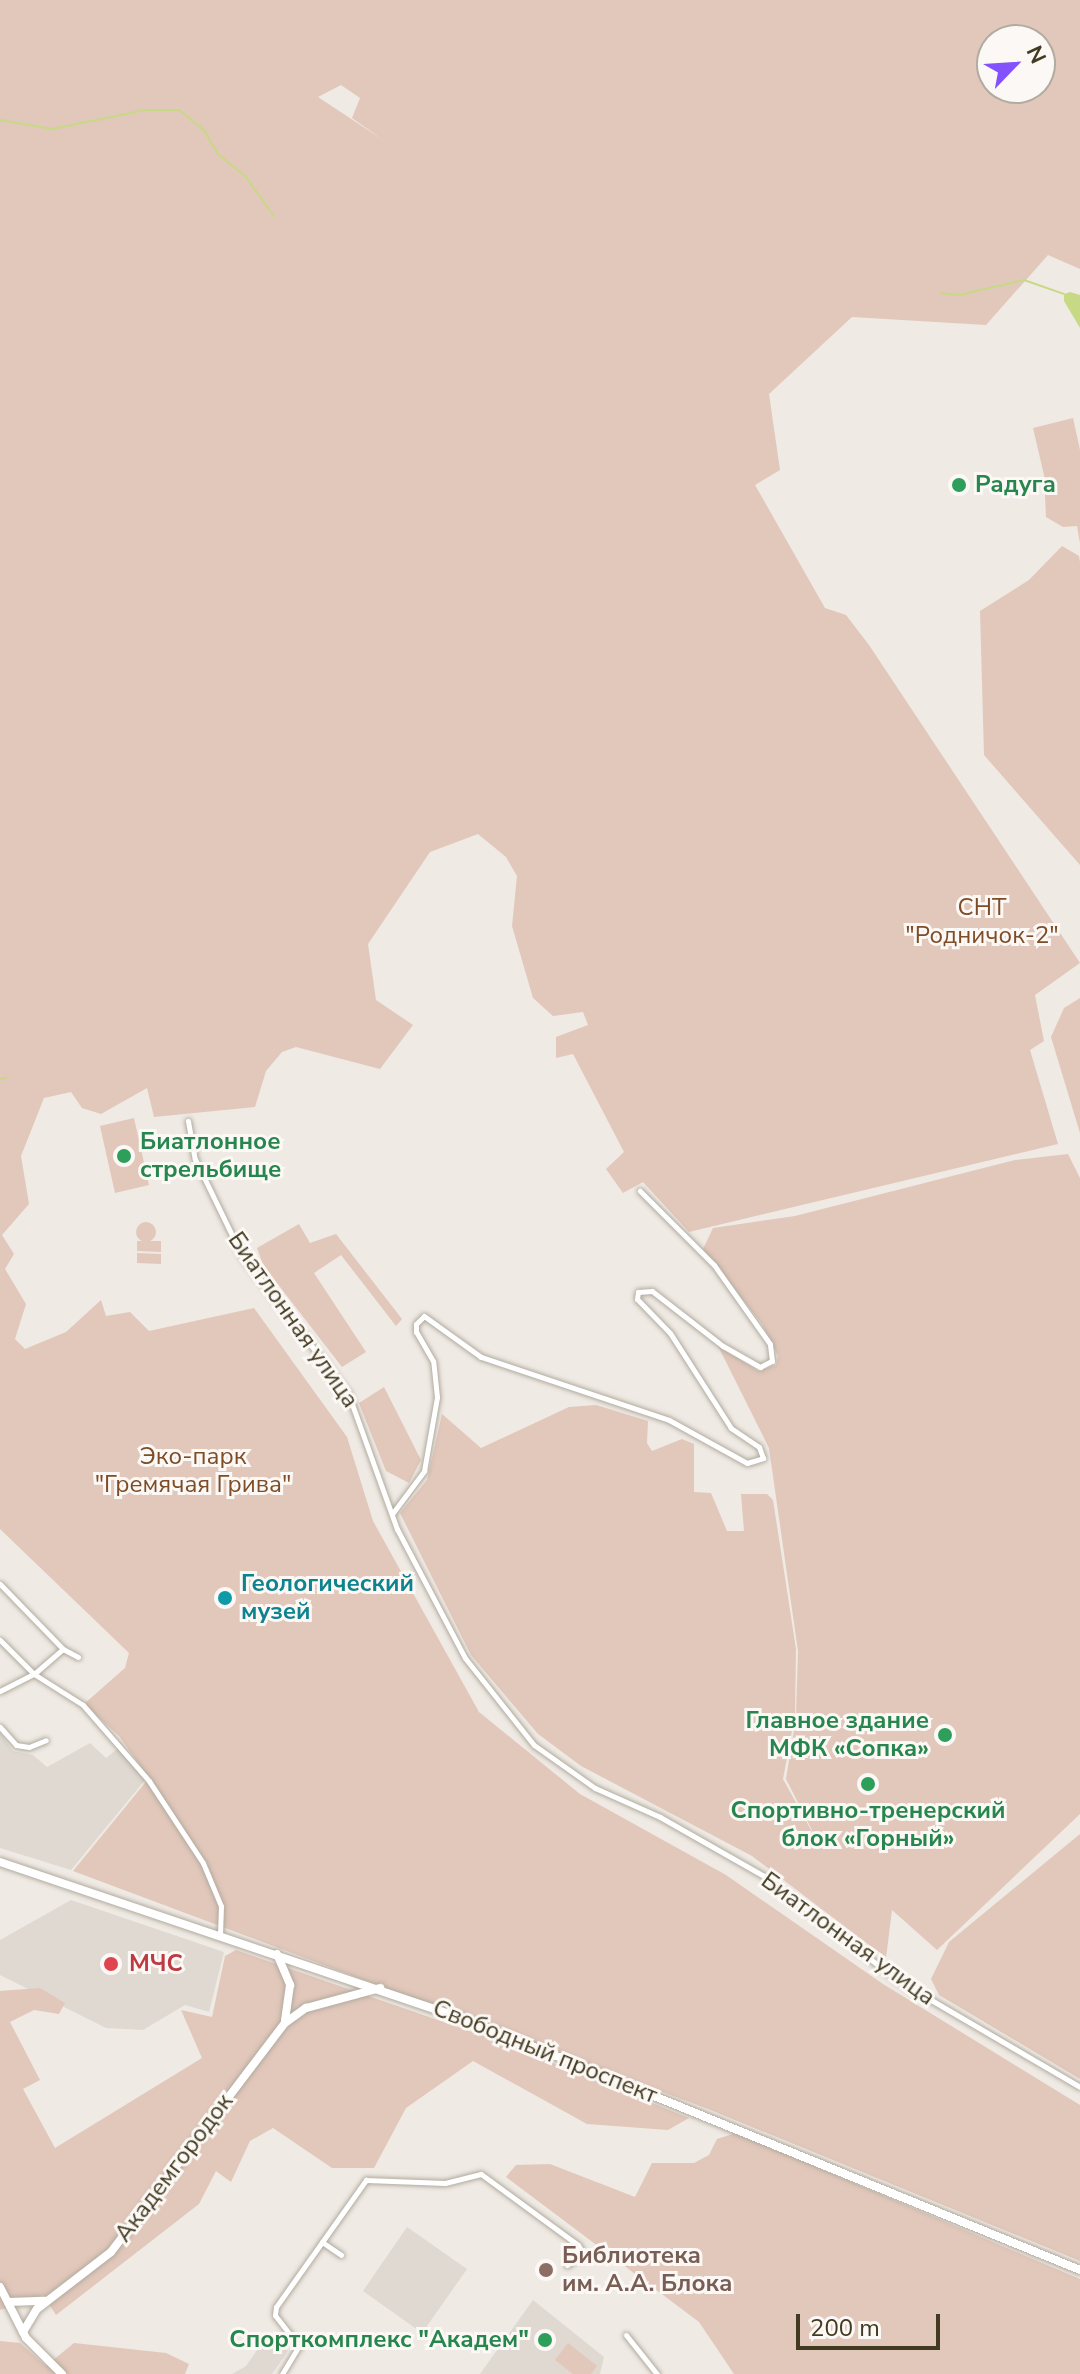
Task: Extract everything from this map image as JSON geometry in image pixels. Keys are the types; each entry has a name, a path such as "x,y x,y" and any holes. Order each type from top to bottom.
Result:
{"main road":[{"name":"Свободный проспект","path":"0,1862 381,1988 592,2068 1080,2270"},
{"path":"277,1954 290,1985 285,2023"},
{"path":"285,2023 306,2008 381,1988"},
{"name":"Академгородок","path":"23,2332 50,2299 111,2252 285,2023"},
{"path":"0,2287 23,2332 62,2374"},
{"path":"8,2302 50,2299"}],"street":[{"name":"Биатлонная улица","path":"188,1121 195,1159 242,1256 348,1393 378,1466 392,1514 465,1658 534,1745 595,1788 660,1817 764,1876 897,1980 1080,2087"},
{"path":"392,1514 424,1471 437,1397 433,1361 416,1332 416,1324 424,1316 481,1357 669,1420 747,1463 763,1458 759,1447 731,1428 670,1333 637,1299 638,1292 652,1291 723,1346 760,1367 772,1361 770,1344 723,1275 640,1191"},
{"path":"0,1584 63,1649 78,1657"},
{"path":"0,1640 34,1674 59,1686 120,1742 179,1823 221,1906 220,1935"},
{"path":"0,1691 34,1674 63,1649"},
{"path":"0,1727 16,1745 29,1747 46,1740"},
{"path":"282,2374 299,2346 275,2310 366,2180 445,2183 481,2174 578,2245 583,2253 567,2265"},
{"path":"322,2242 341,2255"},
{"path":"0,2295 8,2302"},
{"path":"626,2335 657,2374"}],"shaded area":[{"path":"1064,294 1080,295 1080,328 1064,301"},
{"path":"0,1733 13,1751 33,1755 47,1767 90,1743 106,1758 120,1747 145,1780 71,1870 0,1848"},
{"name":"МЧС","path":"71,1900 224,1952 209,2012 185,2005 143,2030 106,2028 0,1975 0,1940"},
{"path":"407,2227 467,2269 422,2333 363,2291"},
{"path":"533,2300 604,2357 600,2374 480,2374"},
{"path":"274,2341 288,2351 272,2374 232,2374 246,2366 262,2343"}],"green space":[{"path":"0,0 1080,0 1080,269 1048,255 986,325 852,317 769,394 780,470 755,485 825,608 846,615 869,645 1080,963 1035,995 1044,1041 1030,1050 1058,1144 689,1232 643,1182 623,1193 606,1169 624,1152 573,1054 556,1058 556,1037 588,1025 583,1012 553,1016 533,998 512,926 517,876 506,857 478,834 430,852 368,944 376,1000 413,1025 380,1069 296,1047 282,1052 266,1071 255,1107 154,1117 147,1088 101,1114 82,1108 71,1092 44,1098 21,1156 29,1204 2,1235 14,1254 5,1269 26,1304 15,1339 25,1349 66,1332 101,1300 106,1316 130,1312 149,1331 254,1308 347,1437 373,1521 479,1712 580,1794 726,1875 883,1984 1080,2105 1080,2261 708,2109 73,1871 149,1778 119,1736 84,1704 125,1668 129,1653 0,1529","holes":["341,85 360,98 352,118 383,140 318,97"]},
{"path":"1073,418 1080,450 1080,543 1077,526 1063,527 1046,517 1044,475 1033,428"},
{"path":"1062,546 1079,556 1080,562 1080,865 984,755 980,611 1029,580"},
{"path":"1080,998 1080,1133 1051,1037 1064,1008"},
{"name":"Биатлонное стрельбище","path":"134,1118 149,1185 115,1193 100,1126"},
{"path":"1068,1154 1080,1178 1080,1814 937,1950 892,1910 886,1958 752,1856 581,1766 538,1734 471,1655 400,1513 427,1480 442,1414 481,1448 569,1407 596,1405 648,1421 647,1443 652,1451 682,1439 694,1444 694,1492 711,1493 727,1531 744,1531 741,1494 767,1494 773,1500 796,1649 795,1715 783,1779 821,1848 786,1779 796,1717 798,1651 769,1448 718,1346 758,1371 776,1365 778,1356 762,1324 703,1249 713,1228 795,1216 1015,1160"},
{"path":"146,1222 153,1225 156,1232 153,1239 146,1242 139,1239 136,1232 139,1225"},
{"path":"299,1224 310,1243 336,1234 402,1319 396,1326 341,1255 314,1273 366,1352 342,1367 263,1265 257,1248"},
{"path":"137,1241 161,1241 161,1252 137,1251"},
{"path":"137,1253 161,1254 161,1264 137,1263"},
{"path":"384,1387 421,1460 409,1483 386,1471 359,1403"},
{"path":"1080,1834 1080,2079 939,1995 931,1979 949,1942"},
{"path":"236,1950 504,2043 689,2118 668,2130 587,2124 473,2061 406,2108 374,2168 332,2168 273,2128 250,2141 231,2182 216,2171 199,2204 56,2315 43,2295 0,2310 0,1991 40,1988 65,2003 59,2014 34,2010 10,2022 40,2080 23,2089 55,2148 202,2058 181,2010 212,2017 225,1956"},
{"path":"736,2133 1080,2279 1080,2374 734,2374 699,2322 506,2177 516,2165 550,2164 635,2197 652,2163 694,2163 709,2155 717,2139"},
{"path":"0,2341 20,2343 46,2366 74,2343 166,2353 189,2364 185,2374 0,2374"},
{"path":"568,2343 597,2366 591,2374 573,2374 555,2360"}],"waterway":[{"path":"0,120 52,129 145,110 179,110 204,130 218,154 246,177 274,216"},
{"path":"941,293 959,295 1024,280 1064,294"},
{"path":"0,1079 6,1078"}],"place":[{"name":"Радуга","path":"959,485"},
{"name":"Биатлонное стрельбище","path":"124,1156"},
{"name":"Геологический музей","path":"225,1598"},
{"name":"Главное здание МФК «Сопка»","path":"945,1735"},
{"name":"Спортивно-тренерский блок «Горный»","path":"868,1784"},
{"name":"МЧС","path":"111,1964"},
{"name":"Библиотека им. А.А. Блока","path":"546,2270"},
{"name":"Спорткомплекс \"Академ\"","path":"545,2340"}],"park label":[{"name":"СНТ \"Родничок-2\"","path":"982,922"},
{"name":"Эко-парк \"Гремячая Грива\"","path":"193,1471"}]}
